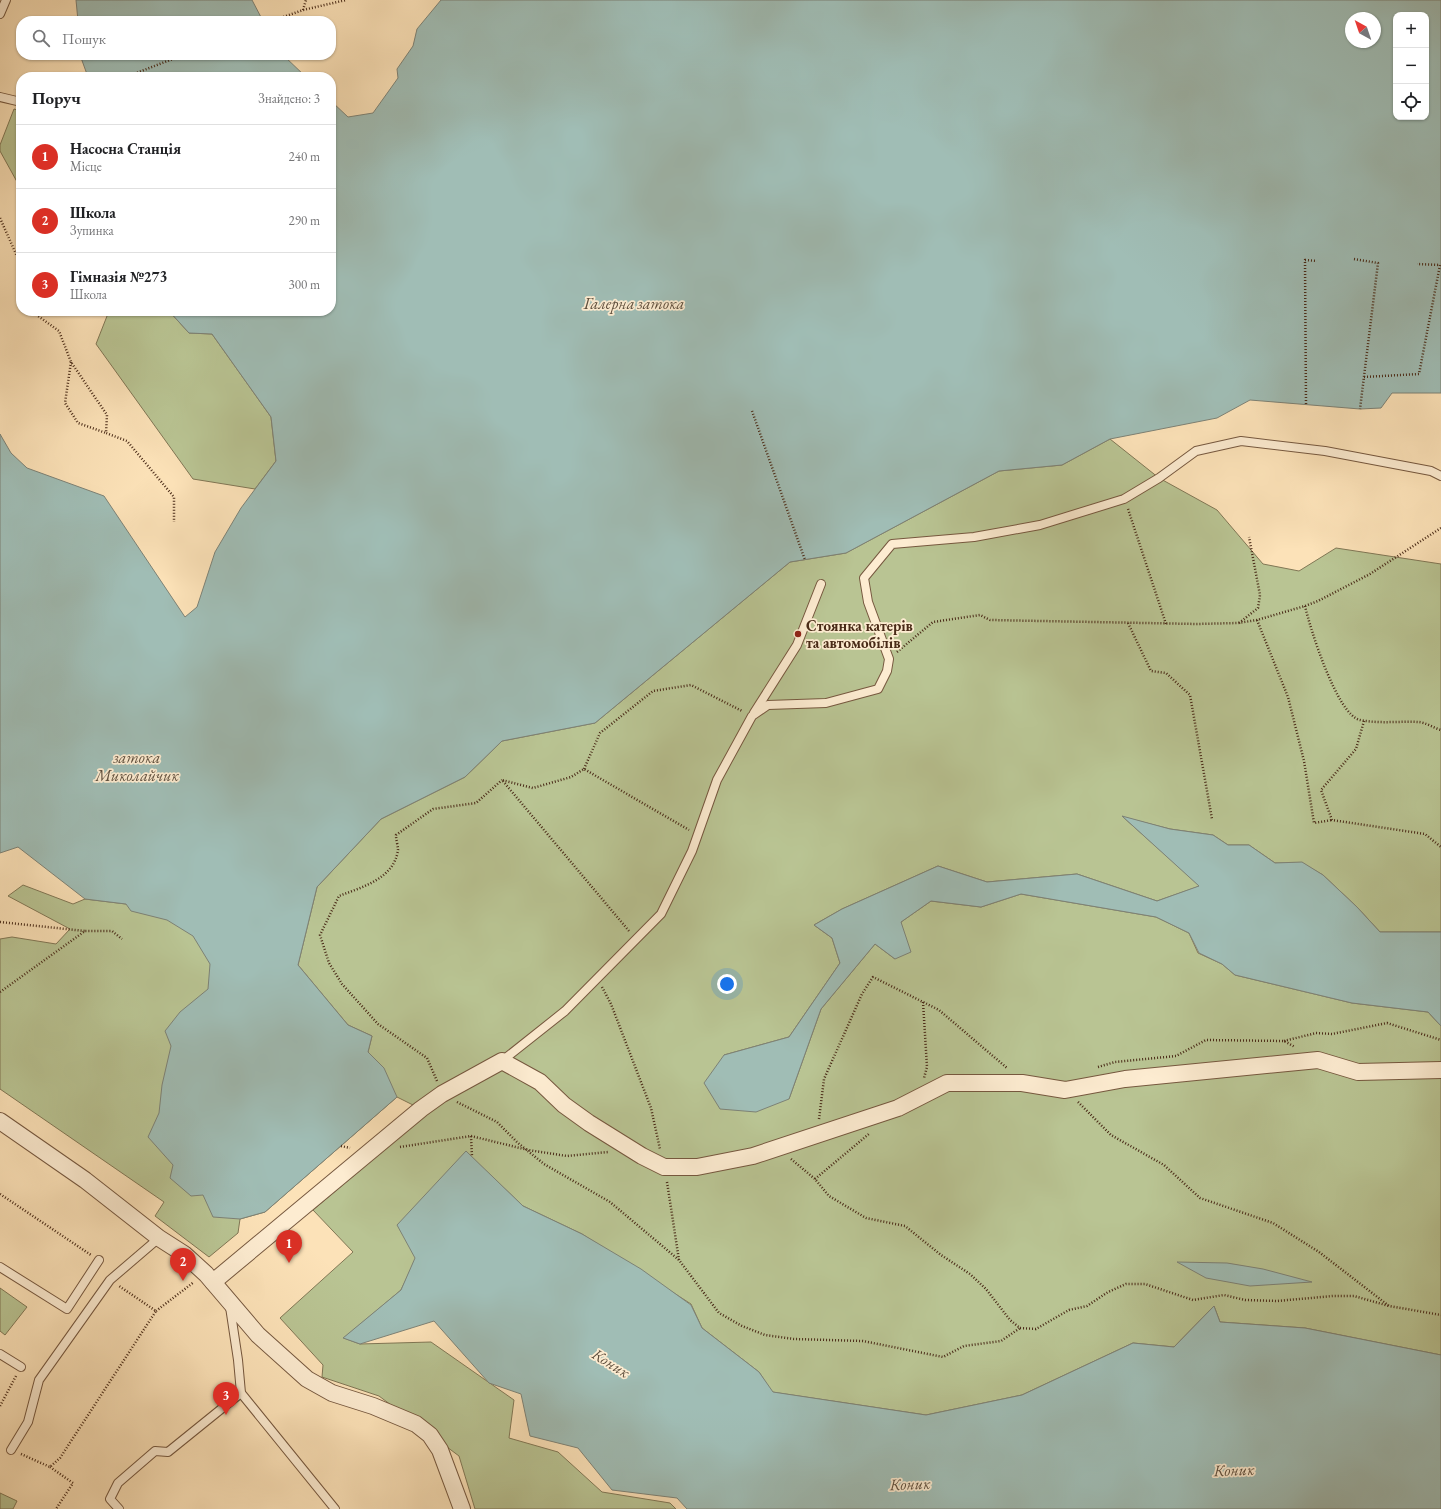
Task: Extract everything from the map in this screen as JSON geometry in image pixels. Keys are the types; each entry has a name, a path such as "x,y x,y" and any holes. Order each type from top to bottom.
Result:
{"street":[{"path":"213,1282 370,1153 421,1109 442,1094 502,1061 540,1082 564,1105 589,1123 664,1167 697,1167 753,1156 898,1108 946,1084 1022,1083 1065,1090 1125,1079 1318,1060 1358,1072 1441,1070"},
{"path":"0,1121 85,1180 159,1238 184,1254 213,1282 258,1335 307,1379 332,1394 373,1406 416,1424 430,1435 440,1450 462,1509"}],"lane":[{"path":"0,14 6,0"},
{"path":"0,97 16,101"},
{"path":"752,716 768,706 826,704 878,689 887,671 888,659 868,602 864,578 892,544 974,537 1040,525 1124,499 1159,478 1196,451 1241,442 1325,451 1431,471 1441,476"},
{"path":"502,1061 565,1011 661,914 692,851 717,780 752,716 797,644 821,584"},
{"path":"10,1450 28,1422 39,1380 110,1280 159,1238"},
{"path":"0,1267 67,1309 99,1260"},
{"path":"230,1302 238,1360 240,1393 335,1509"},
{"path":"0,1354 21,1367"},
{"path":"119,1509 110,1499 118,1482 155,1451 168,1452 240,1393"}],"path":[{"path":"304,10 306,0"},
{"path":"287,16 304,10 346,0"},
{"path":"139,72 170,60"},
{"path":"0,218 16,254"},
{"path":"1354,259 1378,263 1360,409"},
{"path":"1306,404 1306,260 1317,262"},
{"path":"1364,377 1418,374 1440,265 1417,264"},
{"path":"38,316 59,331 71,362 107,415 106,433"},
{"path":"71,362 65,404 78,423 127,441 174,498 174,522"},
{"path":"752,411 805,560"},
{"path":"1124,499 1166,624"},
{"path":"888,659 933,622 980,615 990,620 1166,624 1238,623 1257,620 1305,606 1370,574 1441,528"},
{"path":"1238,623 1258,608 1260,595 1249,537"},
{"path":"1305,606 1325,669 1342,704 1358,720 1378,723 1419,722 1441,730"},
{"path":"1257,620 1288,697 1304,762 1314,823 1332,820 1425,834 1441,846"},
{"path":"1127,623 1151,670 1166,673 1190,695 1212,819"},
{"path":"502,780 533,788 570,777 584,770 600,733 653,691 691,685 752,716"},
{"path":"1332,820 1321,790 1356,749 1364,721"},
{"path":"584,770 698,835"},
{"path":"502,780 636,939"},
{"path":"502,780 476,803 433,809 396,835 398,851 388,873 367,885 339,896 320,936 329,963 342,984 378,1024 427,1058 442,1094 497,1122 518,1143 544,1164 610,1202 679,1260 719,1313 742,1326 765,1335 794,1339 863,1341 943,1357 964,1346 1001,1341 1020,1328"},
{"path":"0,922 85,932 112,931 122,939"},
{"path":"0,992 85,932"},
{"path":"817,1135 824,1079 862,994 873,977 939,1010 998,1059 1022,1083"},
{"path":"597,978 611,1004 651,1108 664,1167 679,1260"},
{"path":"918,1098 927,1067 923,1001"},
{"path":"1096,1068 1115,1062 1176,1056 1206,1040 1284,1041 1316,1033 1332,1034 1387,1023 1441,1040"},
{"path":"1284,1041 1298,1049"},
{"path":"1065,1090 1111,1135 1164,1165 1200,1198 1273,1223 1319,1252 1389,1306"},
{"path":"815,1179 875,1129"},
{"path":"397,1148 471,1136 528,1150 567,1156 633,1150"},
{"path":"471,1136 472,1157"},
{"path":"341,1146 370,1153"},
{"path":"778,1148 815,1179 829,1196 866,1218 905,1226 940,1255 970,1274 986,1289 1010,1320 1020,1328 1036,1329 1069,1310 1087,1306 1108,1292 1126,1284 1145,1284 1193,1300 1224,1295 1245,1300 1277,1301 1333,1296 1354,1296 1389,1306 1441,1314"},
{"path":"0,1194 99,1260"},
{"path":"110,1280 156,1311"},
{"path":"50,1466 60,1458 156,1311 195,1282"},
{"path":"0,1406 21,1367"},
{"path":"10,1450 50,1466 73,1483 56,1509"}],"green space":[{"path":"14,109 16,110 16,180 0,151 0,145"},
{"path":"107,316 174,316 189,333 212,334 271,417 276,461 255,489 193,479 96,344"},
{"path":"1110,439 1159,478 1217,510 1263,564 1299,571 1336,548 1441,564 1441,932 1380,932 1357,907 1323,875 1302,863 1275,863 1249,845 1228,845 1213,835 1170,829 1123,817 1200,886 1157,901 1077,874 987,882 938,866 842,909 814,925 832,938 840,963 789,1037 724,1055 789,1099 821,1009 875,944 895,959 901,922 931,901 981,907 1021,894 1156,917 1189,933 1198,953 1222,964 1235,975 1352,1003 1428,1012 1441,1026 1441,1355 1305,1328 1220,1322 1214,1306 1174,1347 1133,1343 1022,1395 926,1415 772,1392 759,1372 702,1328 691,1304 582,1234 523,1206 466,1152 401,1290 344,1338 360,1344 431,1342 514,1400 509,1438 558,1452 602,1492 670,1503 676,1509 475,1509 459,1456 379,1396 322,1377 323,1365 280,1318 353,1252 313,1210 425,1115 421,1109 397,1097 265,1212 240,1219 238,1233 209,1257 155,1216 164,1202 0,1089 0,939 12,937 56,944 70,929 8,896 23,885 73,904 85,899 126,904 236,935 384,1068 368,1052 372,1036 348,1025 298,965 317,887 381,819 465,777 502,741 595,723 790,562 846,553 999,471 1062,465"},
{"path":"0,1288 27,1307 5,1335 0,1331"},
{"path":"0,1493 17,1501 13,1509 0,1509"}],"water":[{"path":"76,0 252,0 260,16 78,16"},
{"name":"Галерна затока","path":"441,0 1441,0 1441,393 1392,393 1381,408 1360,409 1250,400 1217,418 1110,439 1062,465 999,471 846,553 790,562 595,723 502,741 465,777 381,819 317,887 298,965 348,1025 372,1036 368,1052 384,1068 397,1097 265,1212 240,1219 213,1217 203,1195 191,1196 170,1178 173,1165 148,1137 159,1113 162,1085 171,1046 165,1031 180,1012 208,989 210,964 193,936 167,920 131,911 126,904 85,899 18,847 0,853 0,434 11,453 27,468 104,496 185,617 197,607 215,552 241,508 276,461 271,417 212,334 189,333 174,316 336,316 336,106 348,117 373,113 398,78 397,69 413,46 417,29"},
{"path":"82,60 288,60 301,72 86,72"},
{"path":"1122,816 1170,829 1213,835 1228,845 1249,845 1275,863 1302,862 1323,875 1357,907 1380,932 1441,932 1441,1026 1428,1012 1352,1003 1235,975 1222,964 1199,953 1189,933 1156,917 1021,894 981,907 931,901 901,922 911,952 895,959 875,944 821,1009 789,1099 756,1112 720,1109 704,1083 724,1055 789,1037 840,963 832,938 814,925 842,909 938,866 987,882 1077,874 1157,901 1199,886"},
{"name":"Коник","path":"466,1151 523,1206 582,1234 641,1269 691,1305 702,1328 759,1372 773,1392 926,1415 1022,1395 1133,1343 1174,1347 1214,1306 1220,1322 1305,1328 1441,1355 1441,1509 687,1509 677,1498 612,1490 578,1448 530,1436 521,1394 489,1383 434,1321 360,1344 343,1338 401,1290 415,1258 397,1225"},
{"path":"1177,1262 1227,1263 1263,1269 1312,1282 1250,1286 1206,1278"}],"place":[{"name":"Стоянка катерів та автомобілів","path":"798,634"},
{"name":"Насосна Станція","path":"289,1263"},
{"name":"Школа","path":"183,1281"},
{"name":"Гімназія №273","path":"226,1415"}],"water label":[{"name":"затока Миколайчик","path":"137,766"}]}
